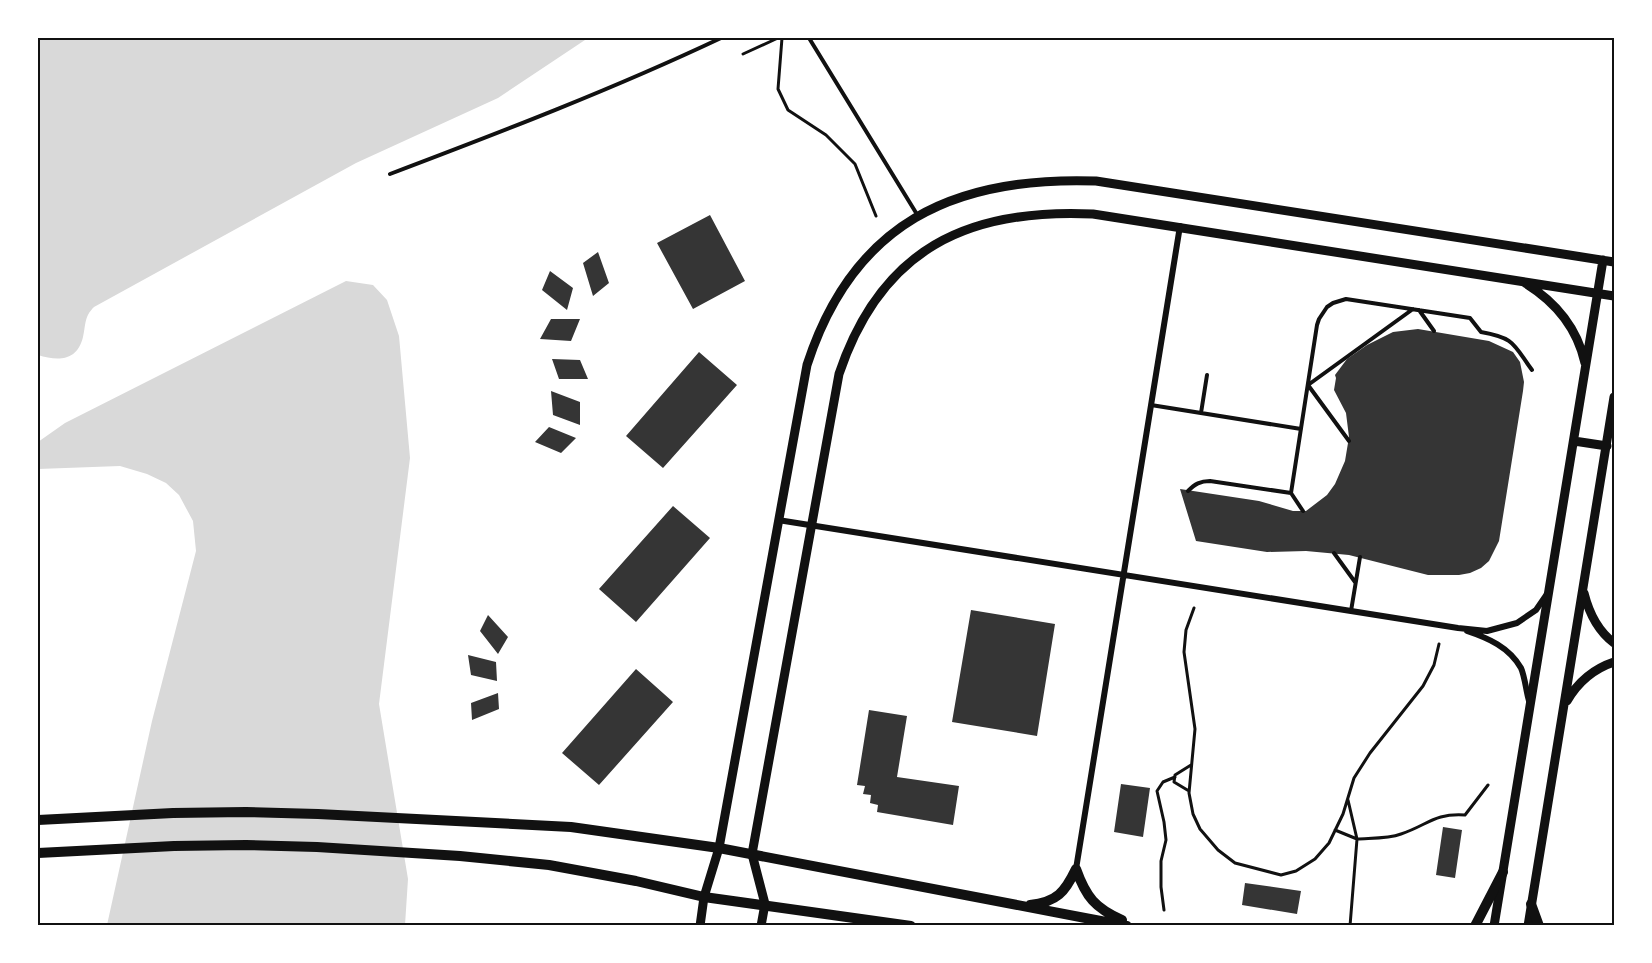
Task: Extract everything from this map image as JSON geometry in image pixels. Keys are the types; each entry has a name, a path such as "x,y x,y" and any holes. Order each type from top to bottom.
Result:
{"main road":[{"path":"38,820 163,813 246,812 572,827 719,848 1127,926"},
{"path":"38,853 246,845 460,856 549,865 636,881 704,897 910,926"},
{"path":"1021,906 1053,898 1066,890 1076,869"},
{"path":"1076,869 1083,890 1093,903 1109,915 1133,926"},
{"path":"1475,926 1503,872"},
{"path":"1531,904 1539,926"}],"street":[{"path":"700,926 704,897 719,848 805,376 824,320 848,279 864,258 890,236 918,216 946,202 995,188 1045,181 1096,181 1614,262"},
{"path":"761,926 765,904 752,854 835,394 846,354 864,316 889,281 905,266 931,247 979,226 1024,216 1094,214 1614,296"},
{"path":"1076,869 1180,226"},
{"path":"1494,926 1603,260"},
{"path":"1521,280 1539,292 1562,313 1577,338 1586,368"},
{"path":"1528,926 1614,397"},
{"path":"1574,441 1606,446"},
{"path":"778,520 1487,631 1517,622 1536,610 1549,591"},
{"path":"1583,588 1587,606 1596,624 1614,644"},
{"path":"1458,628 1493,640 1508,652 1521,669 1530,706"},
{"path":"1564,706 1587,676 1614,662"}],"lane":[{"path":"390,174 504,131 640,75 721,38"},
{"path":"809,38 918,216"},
{"path":"1291,494 1319,319 1333,303 1339,300 1353,300 1470,318 1481,332 1502,336 1509,340 1532,370"},
{"path":"1308,385 1413,309"},
{"path":"1418,310 1434,331"},
{"path":"1474,337 1481,332"},
{"path":"1201,413 1207,375"},
{"path":"1308,385 1349,441"},
{"path":"1151,405 1301,429"},
{"path":"1188,491 1201,481 1210,481 1291,494 1304,511"},
{"path":"1334,553 1356,582"},
{"path":"1351,611 1360,557"}],"path":[{"path":"743,54 780,38 778,89 788,110 826,135 855,164 876,216"},
{"path":"1194,608 1186,630 1184,652 1195,729 1189,791 1193,814 1200,829 1218,850 1235,863 1281,875 1296,871 1315,859 1329,843 1354,778 1370,753 1423,686 1434,665 1439,644"},
{"path":"1164,910 1161,861 1166,840 1157,791 1163,782 1175,777 1191,765"},
{"path":"1175,777 1174,782 1189,791"},
{"path":"1335,830 1358,839 1399,835 1435,817 1448,814 1465,815 1488,785"},
{"path":"1347,796 1358,839 1350,926"}],"shaded area":[{"path":"38,38 588,38 498,98 356,163 94,307 87,317 83,337 76,351 59,359 38,355"},
{"path":"346,281 373,285 387,300 399,336 410,458 379,704 408,879 405,925 107,925 152,721 196,551 193,521 179,495 166,483 147,474 120,466 38,469 38,442 65,423"}],"building":[{"path":"710,215 745,281 693,309 657,243"},
{"path":"598,252 609,283 593,296 583,263"},
{"path":"550,271 573,288 567,310 542,290"},
{"path":"551,319 580,319 571,341 540,339"},
{"path":"1418,329 1489,341 1513,352 1520,362 1524,382 1523,391 1499,541 1489,561 1470,573 1428,575 1349,555 1306,551 1267,552 1196,541 1180,489 1259,501 1293,511 1306,511 1327,495 1335,484 1345,461 1349,437 1346,413 1334,390 1335,375 1347,359 1367,345 1393,332"},
{"path":"699,352 737,385 663,468 626,436"},
{"path":"552,359 580,360 588,379 559,379"},
{"path":"551,391 580,402 580,425 553,415"},
{"path":"549,427 576,438 561,453 535,442"},
{"path":"673,506 710,538 636,622 599,589"},
{"path":"971,610 1055,624 1037,736 952,722"},
{"path":"488,615 508,637 498,654 480,631"},
{"path":"468,655 496,662 497,681 471,675"},
{"path":"636,669 673,702 599,785 562,753"},
{"path":"498,693 499,709 472,720 471,703"},
{"path":"869,710 907,716 897,777 959,786 953,825 877,812 878,805 870,803 871,795 863,794 865,786 857,785"},
{"path":"1121,784 1150,788 1143,837 1114,832"},
{"path":"1443,827 1462,830 1455,878 1436,875"},
{"path":"1245,883 1301,891 1297,914 1242,905"}]}
